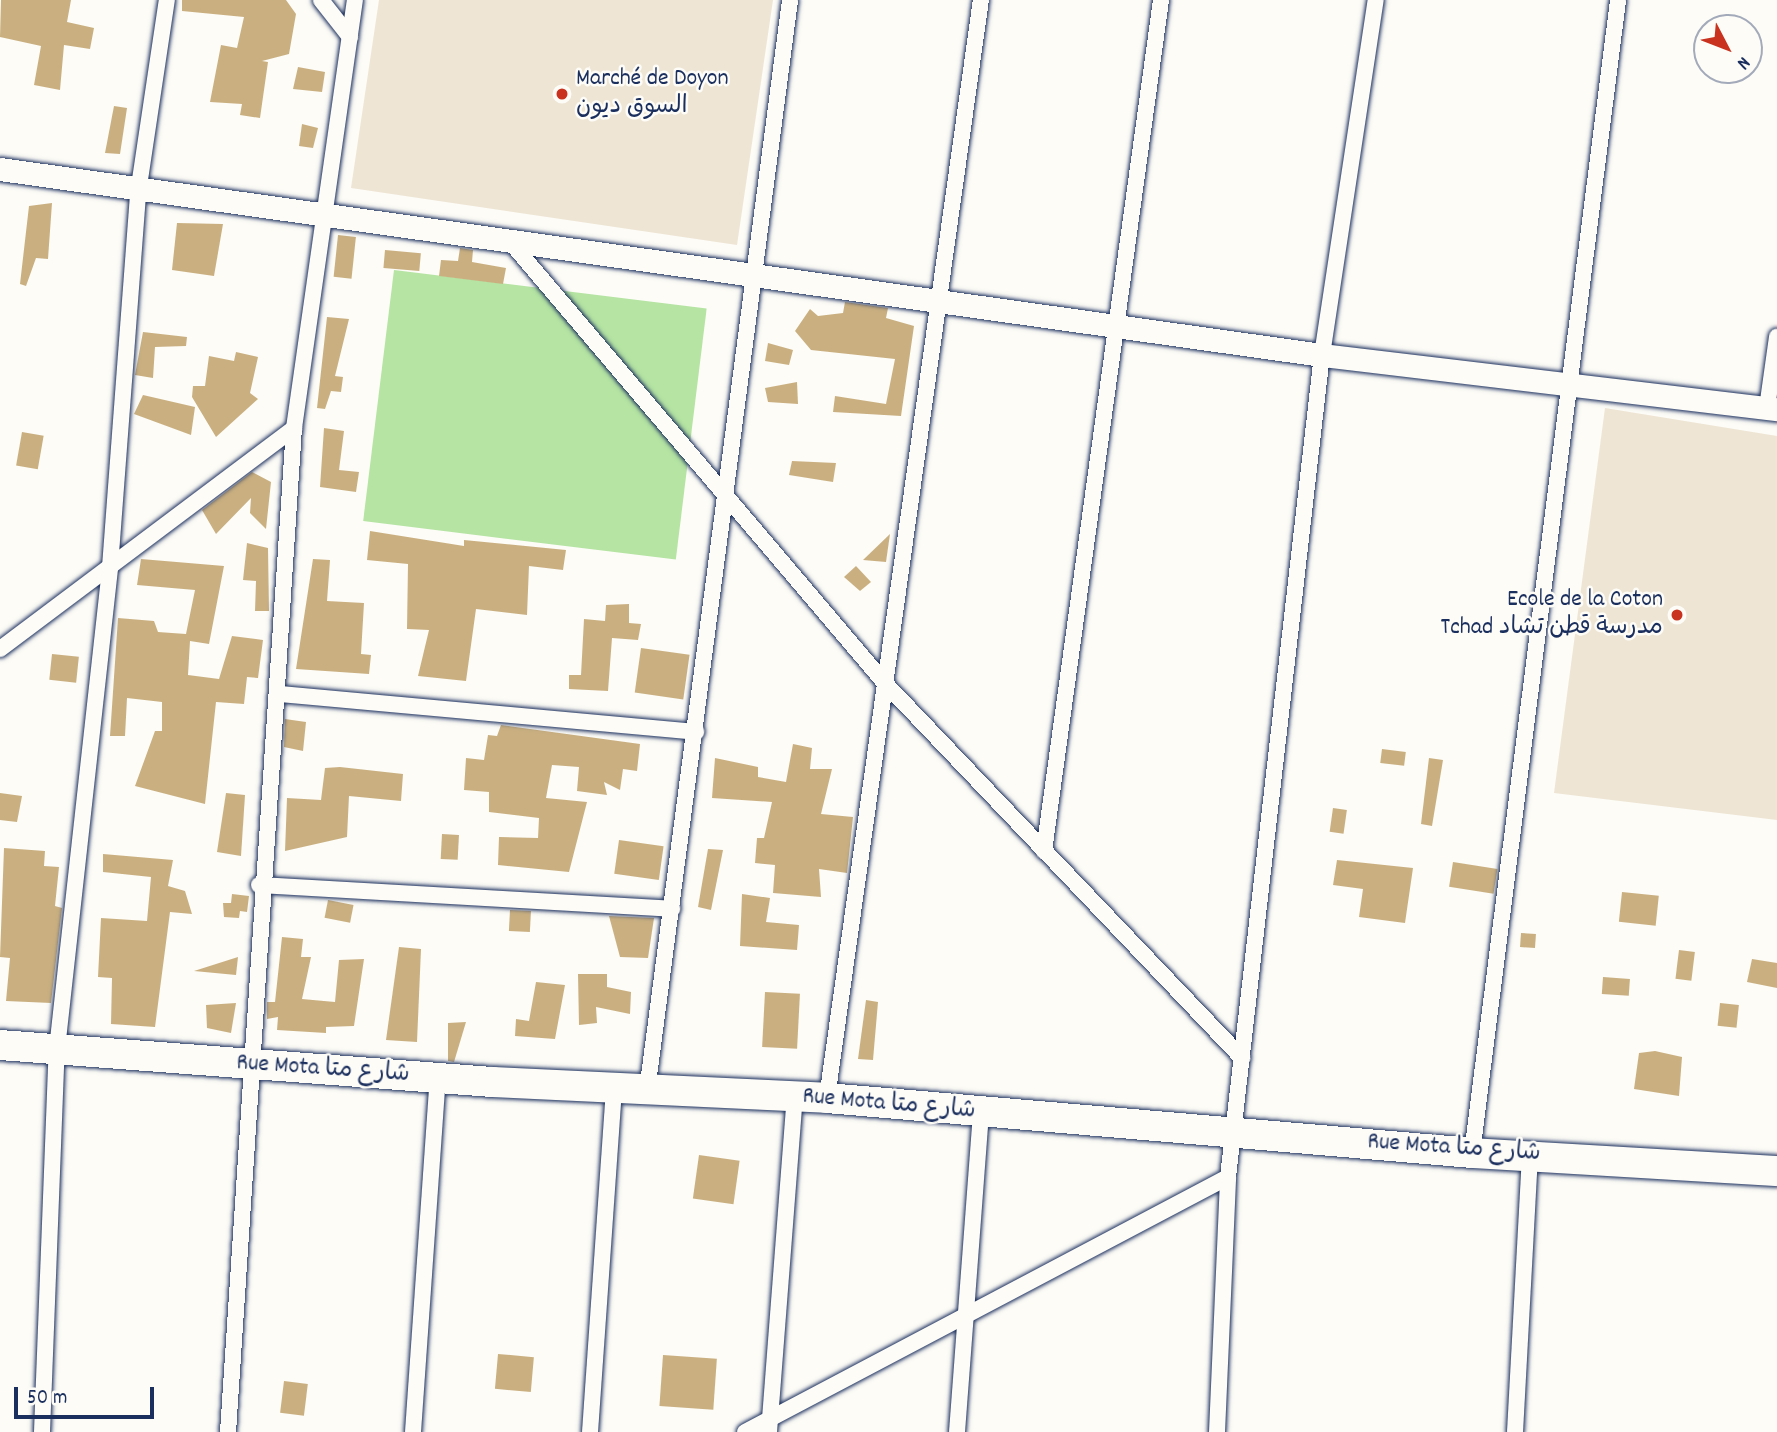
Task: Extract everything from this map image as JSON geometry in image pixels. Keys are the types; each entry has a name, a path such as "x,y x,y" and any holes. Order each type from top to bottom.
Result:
{"highway":[{"name":"Rue Mota شارع متا","path":"0,1045 438,1078 647,1091 827,1098 1472,1153 1530,1153 1777,1171"}],"street":[{"path":"42,1432 57,1049 110,567 138,193 167,0"},
{"path":"321,0 350,37"},
{"path":"228,1432 253,1066 259,885 279,694 293,428 321,218 355,0"},
{"path":"827,1098 883,681 943,302 981,0"},
{"path":"1044,851 1161,0"},
{"path":"1217,1432 1228,1177 1322,355 1376,0"},
{"path":"1472,1153 1565,382 1618,0"},
{"path":"647,1091 759,276 793,2"},
{"path":"0,169 138,193 1322,355 1772,408 1777,337"},
{"path":"513,245 729,494 883,681 1242,1058"},
{"path":"0,649 293,428"},
{"path":"279,694 696,732"},
{"path":"259,885 672,909"},
{"path":"413,1432 438,1078"},
{"path":"590,1432 614,1089"},
{"path":"770,1424 795,1097"},
{"path":"957,1432 981,1113"},
{"path":"1516,1432 1530,1153"},
{"path":"745,1432 770,1424 965,1316 1228,1177"}],"shaded area":[{"name":"Marché de Doyon السوق ديون","path":"379,0 773,0 737,245 351,188"},
{"name":"Ecole de la Coton Tchad مدرسة قطن تشاد","path":"1605,408 1777,436 1777,820 1554,793"}],"green space":[{"path":"394,270 707,308 676,560 363,521"}],"building":[{"path":"1,0 71,0 67,22 94,28 90,49 64,45 60,90 34,85 41,46 0,37"},
{"path":"182,0 286,0 296,14 289,54 262,61 268,62 260,118 240,115 242,104 210,102 221,45 237,48 244,17 182,11"},
{"path":"298,67 325,72 322,92 293,89"},
{"path":"114,106 127,108 120,154 105,153"},
{"path":"302,124 318,128 313,148 299,146"},
{"path":"52,203 48,259 36,258 26,286 20,284 29,206"},
{"path":"177,223 223,224 214,276 172,270"},
{"path":"338,235 356,237 352,279 334,277"},
{"path":"460,248 473,250 472,262 506,268 503,284 439,276 441,260 458,261"},
{"path":"385,250 421,253 419,271 383,268"},
{"path":"845,302 888,308 886,318 914,326 901,416 833,412 835,396 886,404 895,359 811,350 795,331 810,309 818,316 843,313"},
{"path":"327,317 349,319 335,376 343,377 341,392 331,391 325,409 317,408"},
{"path":"143,332 187,337 186,346 155,347 153,378 135,375"},
{"path":"768,343 793,350 789,365 765,361"},
{"path":"236,352 258,357 250,393 258,399 216,437 192,397 193,386 205,386 209,356 234,361"},
{"path":"797,382 798,404 768,402 765,388"},
{"path":"143,395 195,407 191,435 134,414"},
{"path":"324,428 344,431 339,470 359,472 356,492 320,487"},
{"path":"22,432 44,436 38,469 16,465"},
{"path":"792,461 836,463 833,482 789,475"},
{"path":"252,472 271,482 266,529 250,513 251,498 216,534 202,510"},
{"path":"370,531 464,546 464,540 566,550 563,570 529,566 527,615 476,609 466,681 418,676 429,630 407,629 408,564 367,560"},
{"path":"890,534 886,562 863,560"},
{"path":"247,543 268,548 269,611 255,611 256,581 243,580"},
{"path":"141,559 224,566 209,644 190,641 188,675 219,679 232,636 263,640 258,678 247,677 244,704 216,702 205,804 135,786 155,731 162,731 162,702 127,698 125,736 110,736 118,618 154,621 158,632 186,634 195,590 137,585"},
{"path":"313,559 330,560 327,601 364,603 361,654 371,655 369,674 296,669"},
{"path":"856,566 871,582 860,591 844,577"},
{"path":"629,604 629,623 641,624 638,640 612,638 608,691 569,689 569,675 581,675 584,619 605,621 606,605"},
{"path":"641,648 690,655 683,699 635,693"},
{"path":"52,654 79,657 76,683 49,680"},
{"path":"285,719 306,722 303,751 284,747"},
{"path":"501,725 640,744 637,771 623,769 620,790 604,782 607,795 577,791 579,767 552,765 546,798 587,802 569,872 498,865 499,837 538,838 539,818 489,812 489,792 464,790 466,758 484,760 488,735 497,736"},
{"path":"793,744 812,748 810,769 832,769 821,814 853,817 847,873 819,869 821,897 773,893 775,865 755,863 757,838 764,838 772,802 712,798 715,758 758,767 758,777 786,782"},
{"path":"1382,749 1406,752 1404,766 1380,763"},
{"path":"1429,758 1443,760 1432,826 1421,824"},
{"path":"340,767 403,774 401,801 349,796 347,837 285,851 287,798 321,800 325,768"},
{"path":"0,793 22,796 17,822 0,820"},
{"path":"226,793 245,795 241,856 217,852"},
{"path":"1333,808 1347,810 1344,834 1330,832"},
{"path":"442,834 459,835 458,860 441,859"},
{"path":"619,840 664,846 659,880 614,874"},
{"path":"4,848 45,851 44,866 59,867 55,906 62,908 51,1003 6,1001 10,958 0,957"},
{"path":"708,849 723,850 711,910 698,907"},
{"path":"103,854 173,860 168,886 185,891 192,914 170,912 155,1027 111,1024 112,978 98,977 101,918 147,921 151,877 103,872"},
{"path":"1337,860 1413,868 1405,923 1359,917 1363,889 1333,885"},
{"path":"1453,862 1497,869 1494,894 1449,887"},
{"path":"1622,892 1659,896 1656,926 1619,922"},
{"path":"232,894 249,896 247,912 240,911 239,918 224,917 223,903 231,903"},
{"path":"742,894 770,898 766,922 799,925 797,950 740,946"},
{"path":"328,900 354,905 350,923 325,918"},
{"path":"510,910 531,911 530,932 509,931"},
{"path":"609,916 654,918 648,958 620,957"},
{"path":"1521,933 1536,934 1535,948 1520,947"},
{"path":"282,937 303,939 301,957 311,957 302,999 335,1002 339,960 364,959 354,1026 326,1027 326,1033 277,1030 278,1017 267,1019 267,1002 275,1002"},
{"path":"399,947 421,949 417,1042 386,1040"},
{"path":"1679,950 1695,952 1691,981 1675,979"},
{"path":"238,957 236,975 194,971"},
{"path":"1752,959 1777,963 1777,988 1747,982"},
{"path":"578,974 607,974 607,987 631,992 630,1014 596,1007 597,1023 579,1025"},
{"path":"1603,977 1630,979 1629,996 1602,994"},
{"path":"536,982 565,985 555,1039 515,1036 516,1019 529,1021"},
{"path":"765,992 800,994 797,1049 762,1047"},
{"path":"866,1000 878,1002 873,1060 858,1059"},
{"path":"236,1003 231,1033 207,1028 206,1005"},
{"path":"1720,1003 1739,1005 1736,1028 1718,1026"},
{"path":"466,1022 454,1062 448,1061 448,1023"},
{"path":"1655,1051 1682,1057 1679,1096 1634,1089 1639,1053"},
{"path":"699,1155 740,1161 733,1204 693,1199"},
{"path":"498,1354 534,1357 531,1392 495,1389"},
{"path":"663,1355 717,1359 713,1410 659,1406"},
{"path":"284,1381 308,1384 304,1416 280,1413"}],"place":[{"name":"Marché de Doyon السوق ديون","path":"562,94"},
{"name":"Ecole de la Coton Tchad مدرسة قطن تشاد","path":"1677,615"}]}
